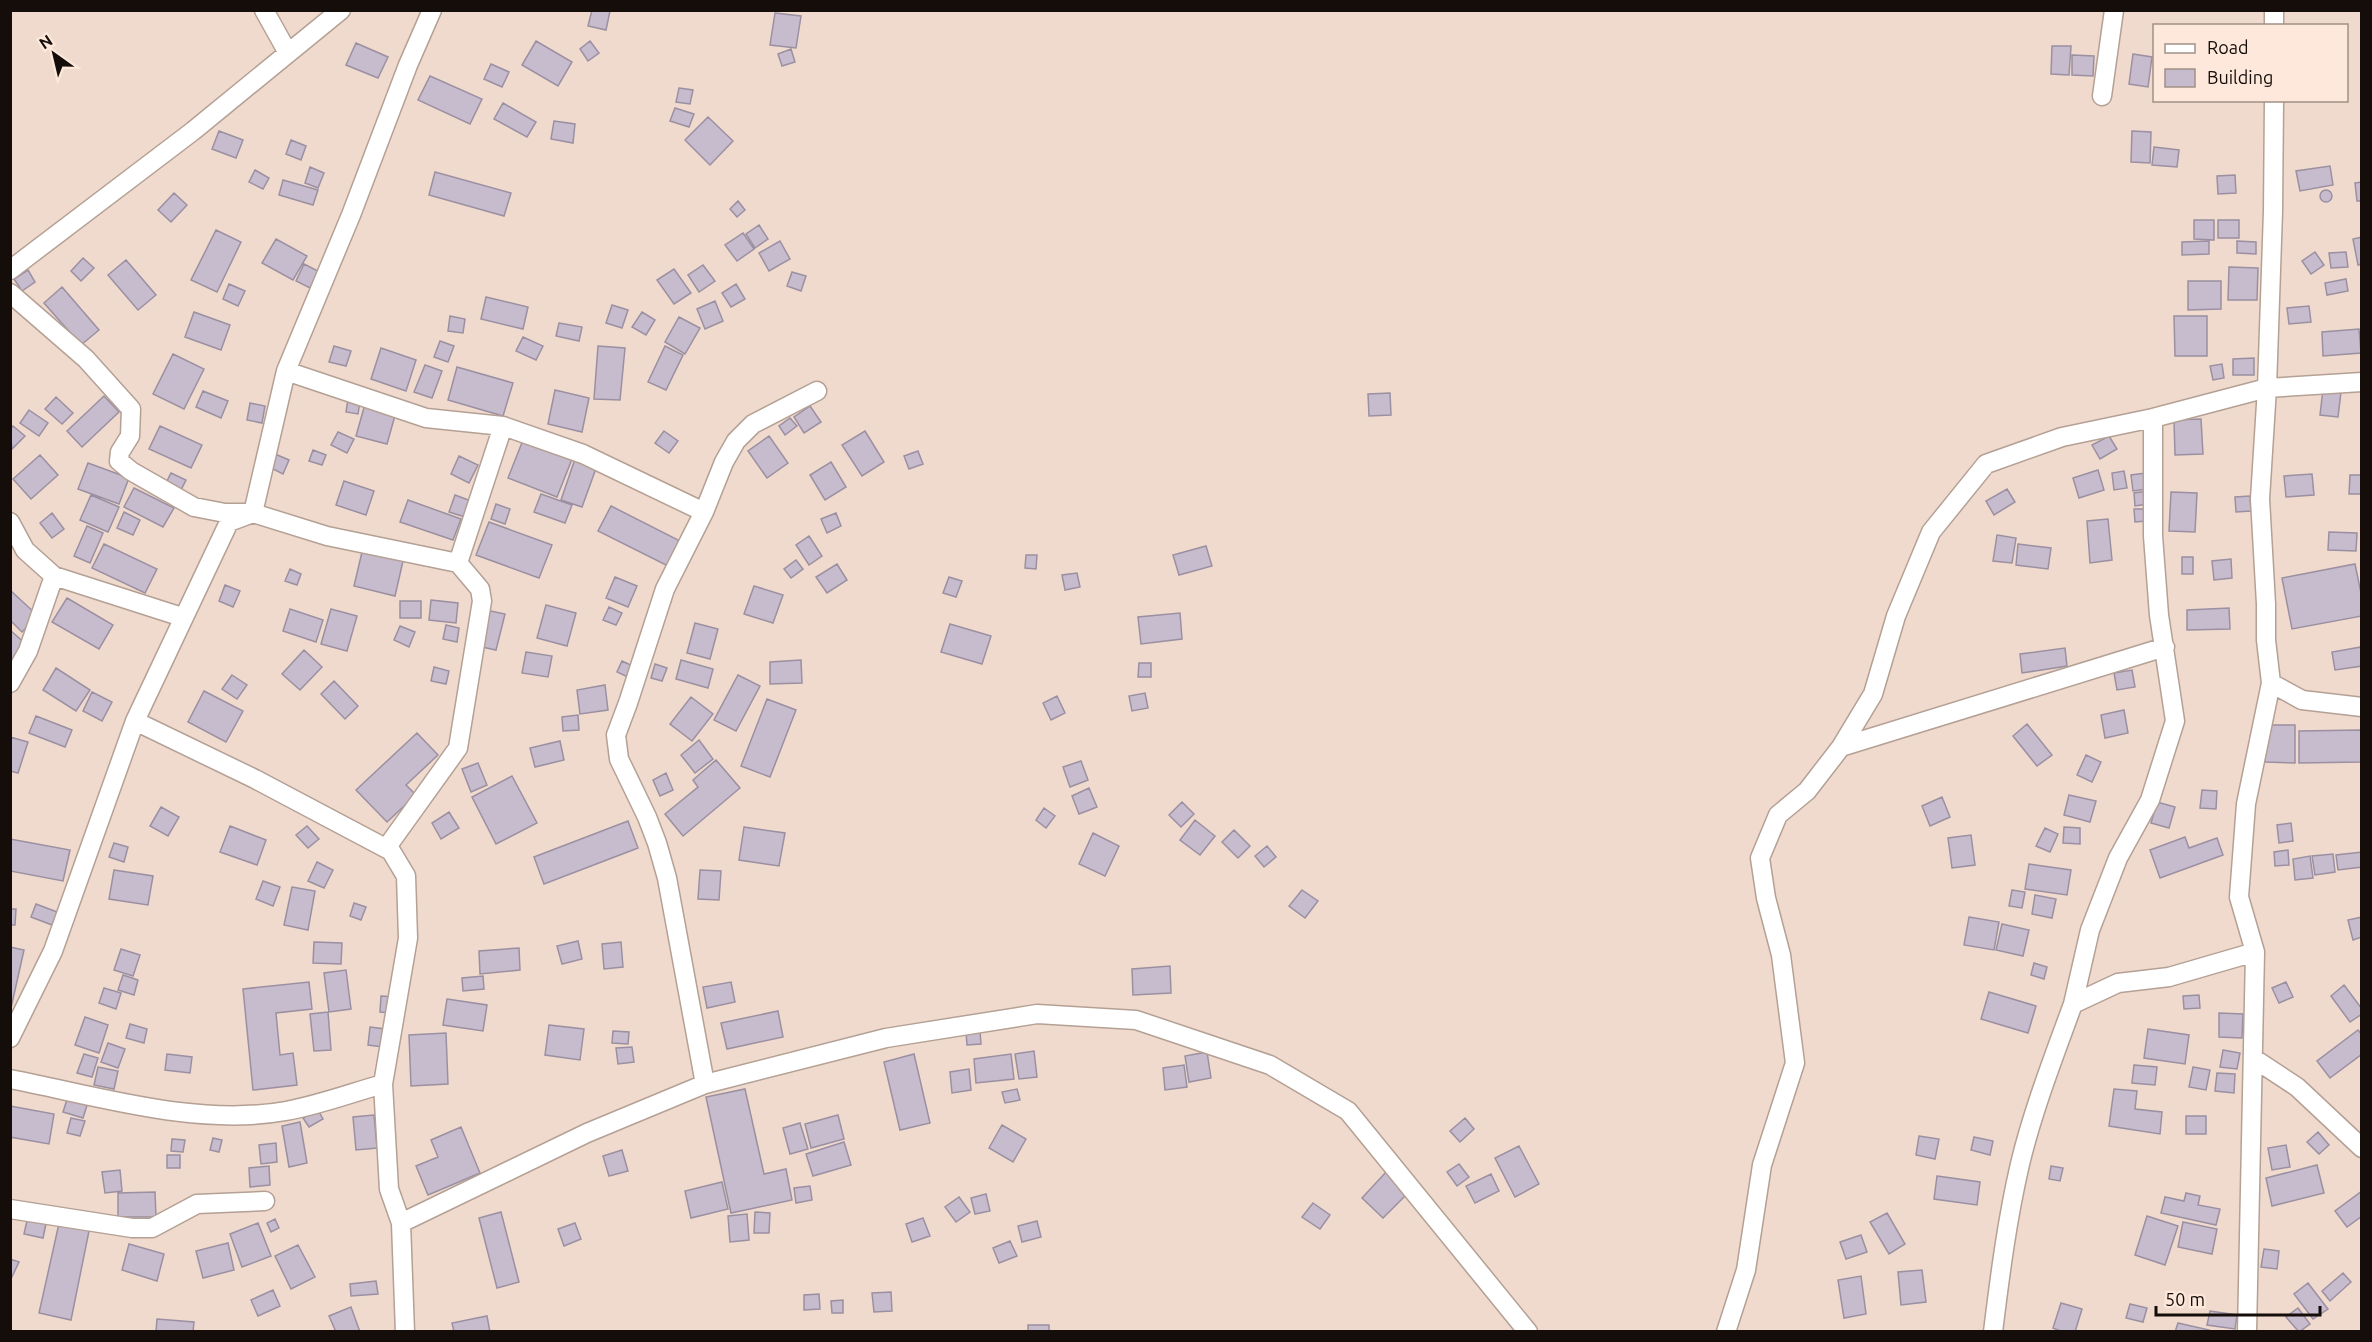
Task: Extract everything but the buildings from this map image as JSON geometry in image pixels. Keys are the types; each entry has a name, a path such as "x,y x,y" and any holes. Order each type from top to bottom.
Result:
{"street":[{"path":"264,10 288,53"},
{"path":"10,270 193,131 341,10"},
{"path":"253,513 286,372 432,10"},
{"path":"2102,96 2114,10"},
{"path":"2247,1332 2255,952 2239,897 2246,804 2271,683 2266,640 2259,499 2267,388 2274,102"},
{"path":"10,293 87,359 131,409 130,436 120,452 119,461 131,471 194,507 225,513 253,513 327,536 458,563 480,588 482,601 458,748 387,847"},
{"path":"286,372 426,418 503,426 583,454 704,512"},
{"path":"1726,1332 1746,1270 1762,1165 1795,1063 1781,955 1766,898 1760,858 1778,815 1807,791 1841,747 1873,694 1896,616 1931,532 1986,464 2062,436 2153,418 2267,388 2361,382"},
{"path":"705,1084 667,878 657,843 619,759 616,735 665,589 704,512 724,462 736,441 753,424 817,391"},
{"path":"1993,1332 2001,1261 2020,1163 2044,1084 2073,1004 2090,930 2118,858 2150,800 2175,721 2159,615 2153,536 2153,418"},
{"path":"458,563 503,426"},
{"path":"10,1038 53,951 135,721 182,617 229,522 253,513"},
{"path":"10,522 25,550 54,576 182,617"},
{"path":"10,683 28,651 54,576"},
{"path":"1841,747 2165,647"},
{"path":"2271,683 2302,700 2361,707"},
{"path":"135,721 387,847 406,876 408,938 383,1084 389,1189 401,1223 405,1332"},
{"path":"2073,1004 2118,983 2169,977 2255,952"},
{"path":"401,1223 587,1133 705,1084 886,1038 1037,1014 1136,1020 1270,1065 1348,1111 1528,1332"},
{"path":"2253,1058 2297,1087 2361,1148"},
{"path":"10,1079 170,1110 234,1116 287,1111 383,1084"},
{"path":"10,1209 132,1228 152,1228 197,1204 265,1201"}]}
